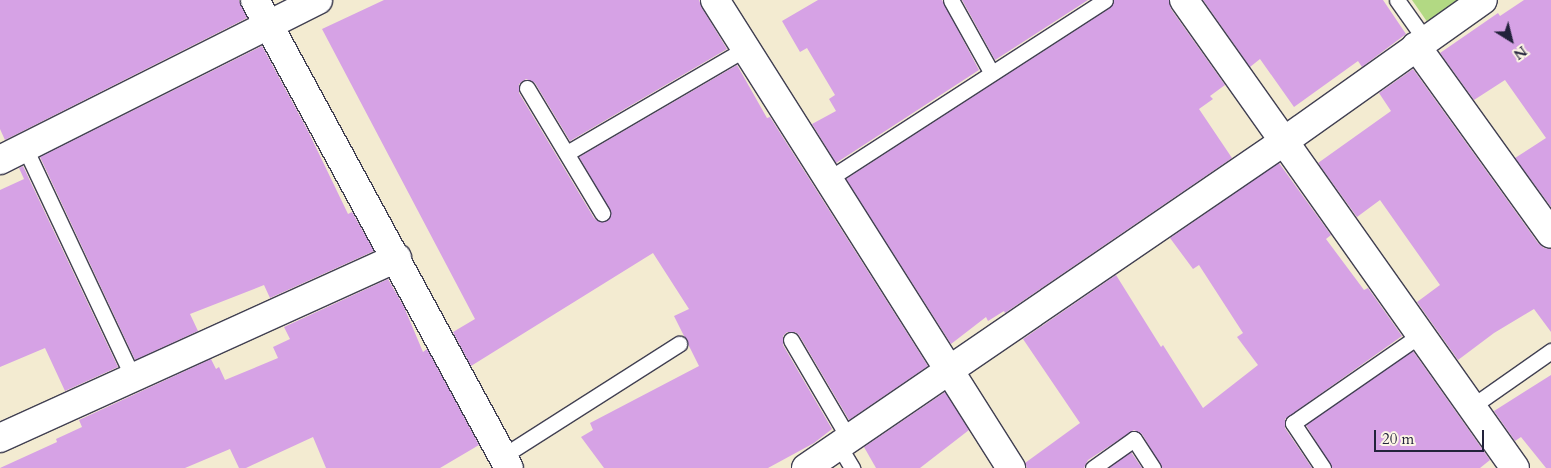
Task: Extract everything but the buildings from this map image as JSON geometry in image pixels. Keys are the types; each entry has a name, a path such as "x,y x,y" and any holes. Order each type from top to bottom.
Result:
{"street":[{"path":"255,0 397,258 506,462"},
{"path":"0,160 318,0"},
{"path":"715,0 827,180 1011,468"},
{"path":"1184,0 1471,407 1506,465"},
{"path":"806,468 847,451 949,371 1283,142 1483,0"},
{"path":"1421,44 1551,234"},
{"path":"0,438 397,258"}],"lane":[{"path":"951,0 991,72"},
{"path":"827,180 991,72 1105,0"},
{"path":"1397,0 1421,44"},
{"path":"567,153 745,50"},
{"path":"527,88 602,213"},
{"path":"25,148 133,378"},
{"path":"1323,468 1293,423 1420,335"},
{"path":"791,340 847,451"},
{"path":"506,462 679,344"},
{"path":"1471,407 1551,351"},
{"path":"1093,468 1134,439 1153,468"}],"green space":[{"path":"1412,0 1460,0 1428,23"}]}
